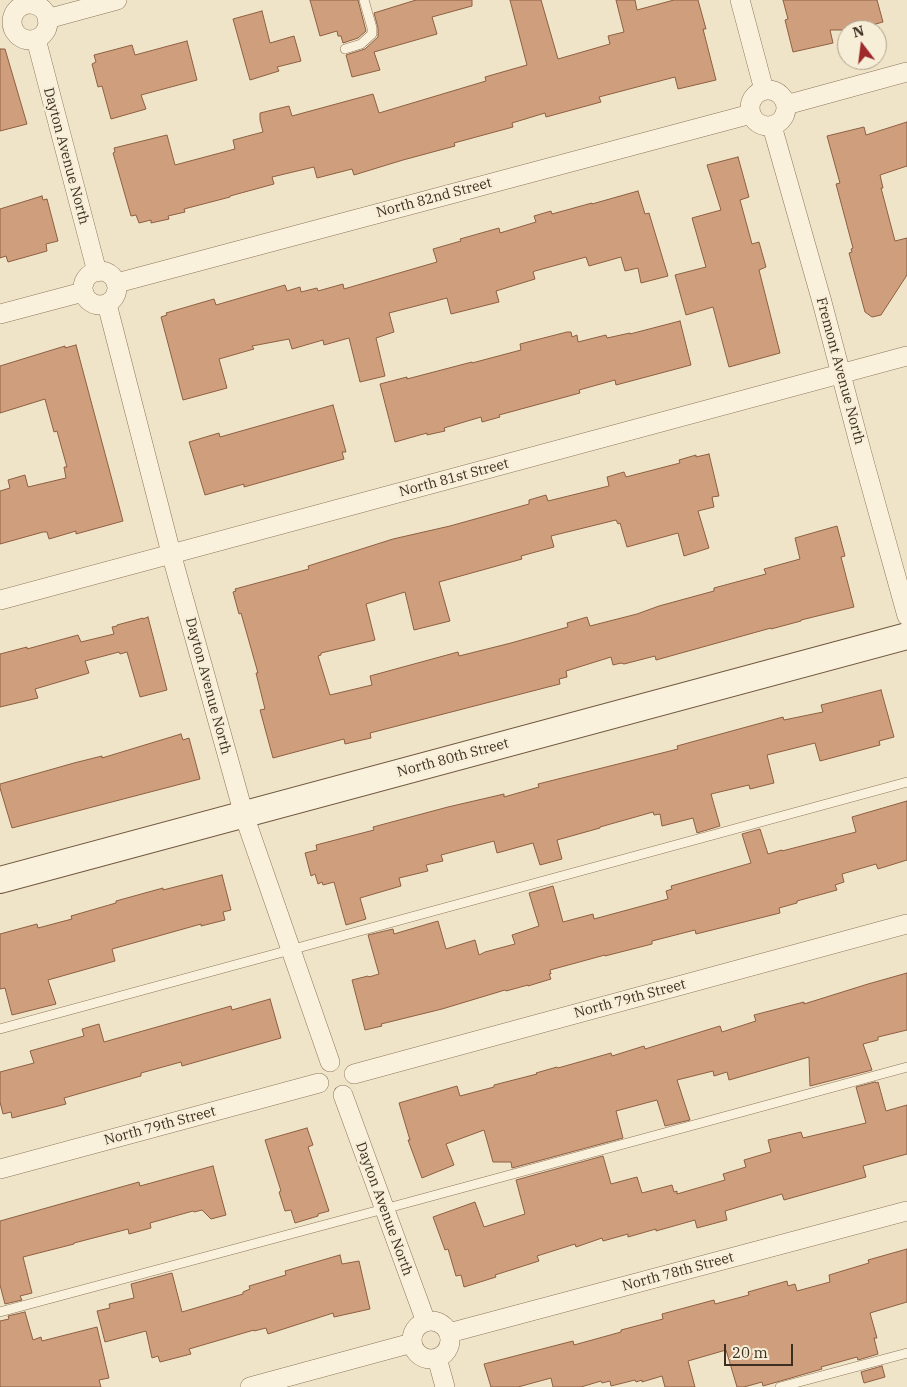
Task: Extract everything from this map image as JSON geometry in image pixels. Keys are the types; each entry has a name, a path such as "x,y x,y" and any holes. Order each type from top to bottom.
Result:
{"street":[{"path":"47,19 117,0"},
{"path":"740,0 764,90"},
{"path":"26,2 42,8 46,13 47,19 48,25 45,31 36,39 24,39 6,29 11,22 14,11 26,2"},
{"name":"Dayton Avenue North","path":"36,39 97,272"},
{"path":"786,105 907,72"},
{"path":"764,90 772,90 778,93 782,96 786,105 785,114 782,119 772,126 761,125 751,114 750,106 752,100 755,95 764,90"},
{"name":"North 82nd Street","path":"117,283 751,114"},
{"name":"Fremont Avenue North","path":"772,126 907,616"},
{"path":"97,272 110,274 117,283 117,294 114,300 107,304 99,306 93,304 85,297 83,292 83,286 88,276 97,272"},
{"path":"0,314 83,292"},
{"name":"Dayton Avenue North","path":"107,304 171,553 244,815 330,1062"},
{"name":"North 81st Street","path":"0,600 907,356"},
{"name":"North 80th Street","path":"0,880 907,636"},
{"name":"North 79th Street","path":"354,1074 907,924"},
{"path":"339,1061 345,1063 350,1066 354,1074 354,1084 351,1090 336,1097 325,1092 319,1083 320,1072 330,1062 339,1061"},
{"name":"North 79th Street","path":"0,1169 319,1083"},
{"name":"Dayton Avenue North","path":"343,1095 426,1322"},
{"name":"North 78th Street","path":"450,1333 907,1211"},
{"path":"434,1321 441,1323 450,1333 450,1347 437,1358 428,1359 422,1357 414,1349 412,1343 414,1332 417,1327 426,1322 434,1321"},
{"path":"250,1387 412,1343"},
{"path":"437,1358 445,1387"}],"lane":[{"path":"345,49 361,44 372,34 364,0"},
{"path":"0,1029 907,782"},
{"path":"0,1312 907,1067"},
{"path":"780,1387 907,1353"}],"building":[{"path":"310,0 358,0 366,31 358,38 343,43 337,31 320,36"},
{"path":"416,0 472,0 472,6 432,17 437,34 374,52 380,70 352,77 346,55 365,49 378,37 374,13"},
{"path":"510,0 541,0 558,59 610,44 608,36 624,32 616,0 635,0 637,10 674,0 698,0 716,80 678,89 675,77 599,97 601,102 546,117 545,113 512,123 513,127 454,143 455,146 354,175 352,169 317,178 314,167 272,177 274,184 184,209 185,212 168,216 169,219 151,223 151,220 139,223 136,215 131,216 113,153 115,152 114,148 167,135 175,165 235,149 233,140 263,132 260,113 289,106 292,116 373,94 379,113 486,81 485,77 527,65"},
{"path":"783,0 877,0 882,20 837,20 837,30 830,30 833,43 793,52 785,20 788,19"},
{"path":"262,11 270,43 294,36 301,61 277,67 279,71 250,80 233,19"},
{"path":"187,41 197,80 141,95 146,109 111,119 102,86 98,87 92,64 96,62 94,55 132,45 135,55"},
{"path":"0,49 5,49 27,124 0,131"},
{"path":"907,122 907,166 880,175 883,188 881,188 895,241 907,238 907,275 881,315 872,317 865,312 849,253 852,252 851,249 853,248 836,184 840,183 827,136 864,127 866,135"},
{"path":"738,157 749,197 740,200 752,244 759,242 766,267 759,270 780,353 729,367 713,307 686,315 675,275 706,267 692,218 721,210 707,165"},
{"path":"638,191 645,214 649,213 668,276 641,283 638,268 625,271 621,257 589,266 586,257 535,271 533,272 535,279 496,291 499,302 451,314 447,298 389,313 394,332 376,338 385,376 360,382 349,338 324,345 323,340 292,349 289,339 252,346 254,349 219,359 227,388 183,400 161,317 167,315 166,313 214,299 216,305 285,285 287,291 300,287 301,292 317,288 318,291 343,284 344,289 437,262 433,249 461,241 460,239 499,228 500,233 536,222 534,216 551,211 552,214"},
{"path":"42,196 43,200 47,199 58,241 46,244 47,251 8,262 6,256 0,258 0,209"},
{"path":"680,321 691,365 616,385 615,380 579,390 580,393 499,415 500,417 482,422 481,417 444,428 445,431 427,435 427,433 395,442 380,384 521,350 520,344 567,332 571,332 572,337 577,335 578,342 606,335 607,338 630,334"},
{"path":"76,345 123,521 76,534 76,531 49,539 47,532 43,532 0,544 0,491 10,488 8,480 25,475 28,487 66,478 64,467 67,467 57,431 54,432 45,399 0,413 0,366 65,346 65,348"},
{"path":"333,405 346,452 342,452 344,459 244,487 244,484 205,495 189,442 219,433 220,437"},
{"path":"709,454 719,496 712,497 714,507 698,511 709,548 684,556 678,533 627,547 620,523 618,524 616,520 551,536 554,547 521,556 522,559 439,582 450,621 414,630 405,592 366,604 375,640 321,653 318,656 330,695 372,685 370,676 458,652 459,656 511,643 568,627 567,623 587,617 590,626 637,614 714,591 714,588 766,574 764,569 800,559 795,538 837,526 845,556 841,557 854,607 656,660 655,656 613,665 611,657 566,671 567,677 559,679 560,684 370,733 371,738 345,744 344,739 273,758 260,710 265,709 256,673 258,673 241,613 239,614 233,592 236,591 235,589 309,569 308,566 393,539 450,526 529,504 529,500 546,495 548,501 609,486 607,477 624,472 626,477 680,463 679,460 696,455 696,457"},
{"path":"148,617 167,690 140,697 127,652 120,654 119,652 85,661 89,673 35,689 38,698 0,707 0,654 27,647 27,649 78,635 81,642 114,634 112,627"},
{"path":"881,690 894,737 879,741 880,745 820,761 815,743 767,755 774,783 750,789 749,785 711,794 720,826 697,833 693,818 662,826 660,814 654,815 653,812 557,840 562,859 540,865 533,843 497,853 494,841 441,855 443,861 426,865 428,871 399,878 401,886 360,898 366,919 346,925 334,882 323,885 322,882 318,884 315,874 311,876 305,853 317,850 316,845 374,830 373,827 448,807 504,794 504,797 539,787 538,784 678,749 677,746 783,717 784,720 823,712 821,705"},
{"path":"181,734 183,740 189,738 200,779 12,828 0,784 74,763 102,756 102,758"},
{"path":"907,801 907,860 878,869 876,864 842,874 844,882 835,885 837,890 779,908 780,913 696,934 695,930 652,941 652,944 550,970 551,979 381,1024 382,1026 365,1030 352,980 379,974 368,935 393,929 394,934 438,921 446,949 475,940 479,955 515,944 512,935 539,926 529,893 553,886 563,922 593,914 594,919 668,899 666,891 672,889 671,886 751,863 742,834 760,829 768,854 856,832 852,817"},
{"path":"222,875 231,910 223,912 225,920 201,926 201,924 112,949 115,961 48,980 56,1004 12,1015 5,988 0,989 0,934 37,924 38,928 72,919 71,916 116,903 116,901"},
{"path":"907,973 907,1030 878,1037 878,1040 863,1044 872,1070 810,1086 809,1057 729,1080 727,1072 714,1076 713,1071 677,1080 690,1120 665,1126 657,1100 616,1111 623,1138 512,1168 511,1162 493,1162 484,1130 446,1144 454,1165 422,1178 408,1140 410,1140 399,1103 457,1086 460,1096 557,1067 611,1053 612,1056 644,1046 645,1049 720,1026 722,1032 756,1021 754,1015 804,1002 804,1004"},
{"path":"270,999 281,1038 182,1066 181,1062 141,1073 141,1076 64,1098 66,1104 12,1118 11,1112 3,1114 0,1102 0,1072 34,1063 30,1051 84,1036 82,1029 99,1024 104,1042 231,1006 232,1010"},
{"path":"878,1082 886,1111 907,1105 907,1154 863,1166 866,1177 784,1200 782,1194 725,1211 727,1220 697,1228 695,1220 628,1237 628,1234 603,1241 602,1238 576,1247 575,1244 537,1256 539,1261 464,1287 461,1275 456,1276 448,1249 445,1250 433,1217 475,1202 484,1227 525,1214 516,1180 603,1156 611,1184 637,1177 642,1193 672,1185 674,1192 677,1191 677,1194 725,1180 723,1174 746,1167 744,1160 771,1152 768,1140 801,1132 803,1138 866,1123 856,1087"},
{"path":"307,1128 313,1145 308,1147 329,1211 295,1223 291,1210 285,1211 279,1192 281,1191 265,1140"},
{"path":"213,1166 226,1215 211,1219 202,1210 193,1211 150,1223 151,1228 129,1234 128,1229 23,1257 32,1293 20,1296 22,1300 5,1304 0,1285 0,1221 139,1182 140,1186"},
{"path":"907,1249 907,1302 870,1313 877,1338 874,1338 878,1354 858,1360 857,1357 821,1367 822,1369 763,1386 762,1382 737,1387 726,1350 688,1361 695,1387 665,1387 662,1376 642,1382 642,1380 636,1382 635,1380 611,1386 610,1381 602,1383 601,1381 581,1387 553,1387 551,1378 518,1387 491,1387 484,1364 573,1341 574,1345 663,1319 662,1314 714,1300 715,1304 749,1295 748,1292 787,1281 788,1286 795,1284 797,1291 830,1282 829,1275 869,1263 868,1260"},
{"path":"340,1255 342,1264 359,1261 370,1309 334,1317 333,1313 268,1334 266,1328 254,1330 189,1349 191,1354 160,1362 158,1356 152,1358 146,1331 105,1342 97,1311 110,1308 109,1304 134,1298 131,1284 172,1273 182,1312 243,1294 243,1292 250,1289 249,1286 286,1275 285,1271"},
{"path":"25,1312 33,1340 41,1337 42,1341 97,1327 109,1378 99,1380 101,1387 0,1387 0,1321 9,1319 8,1316"},
{"path":"882,1366 885,1377 864,1383 861,1372"}]}
